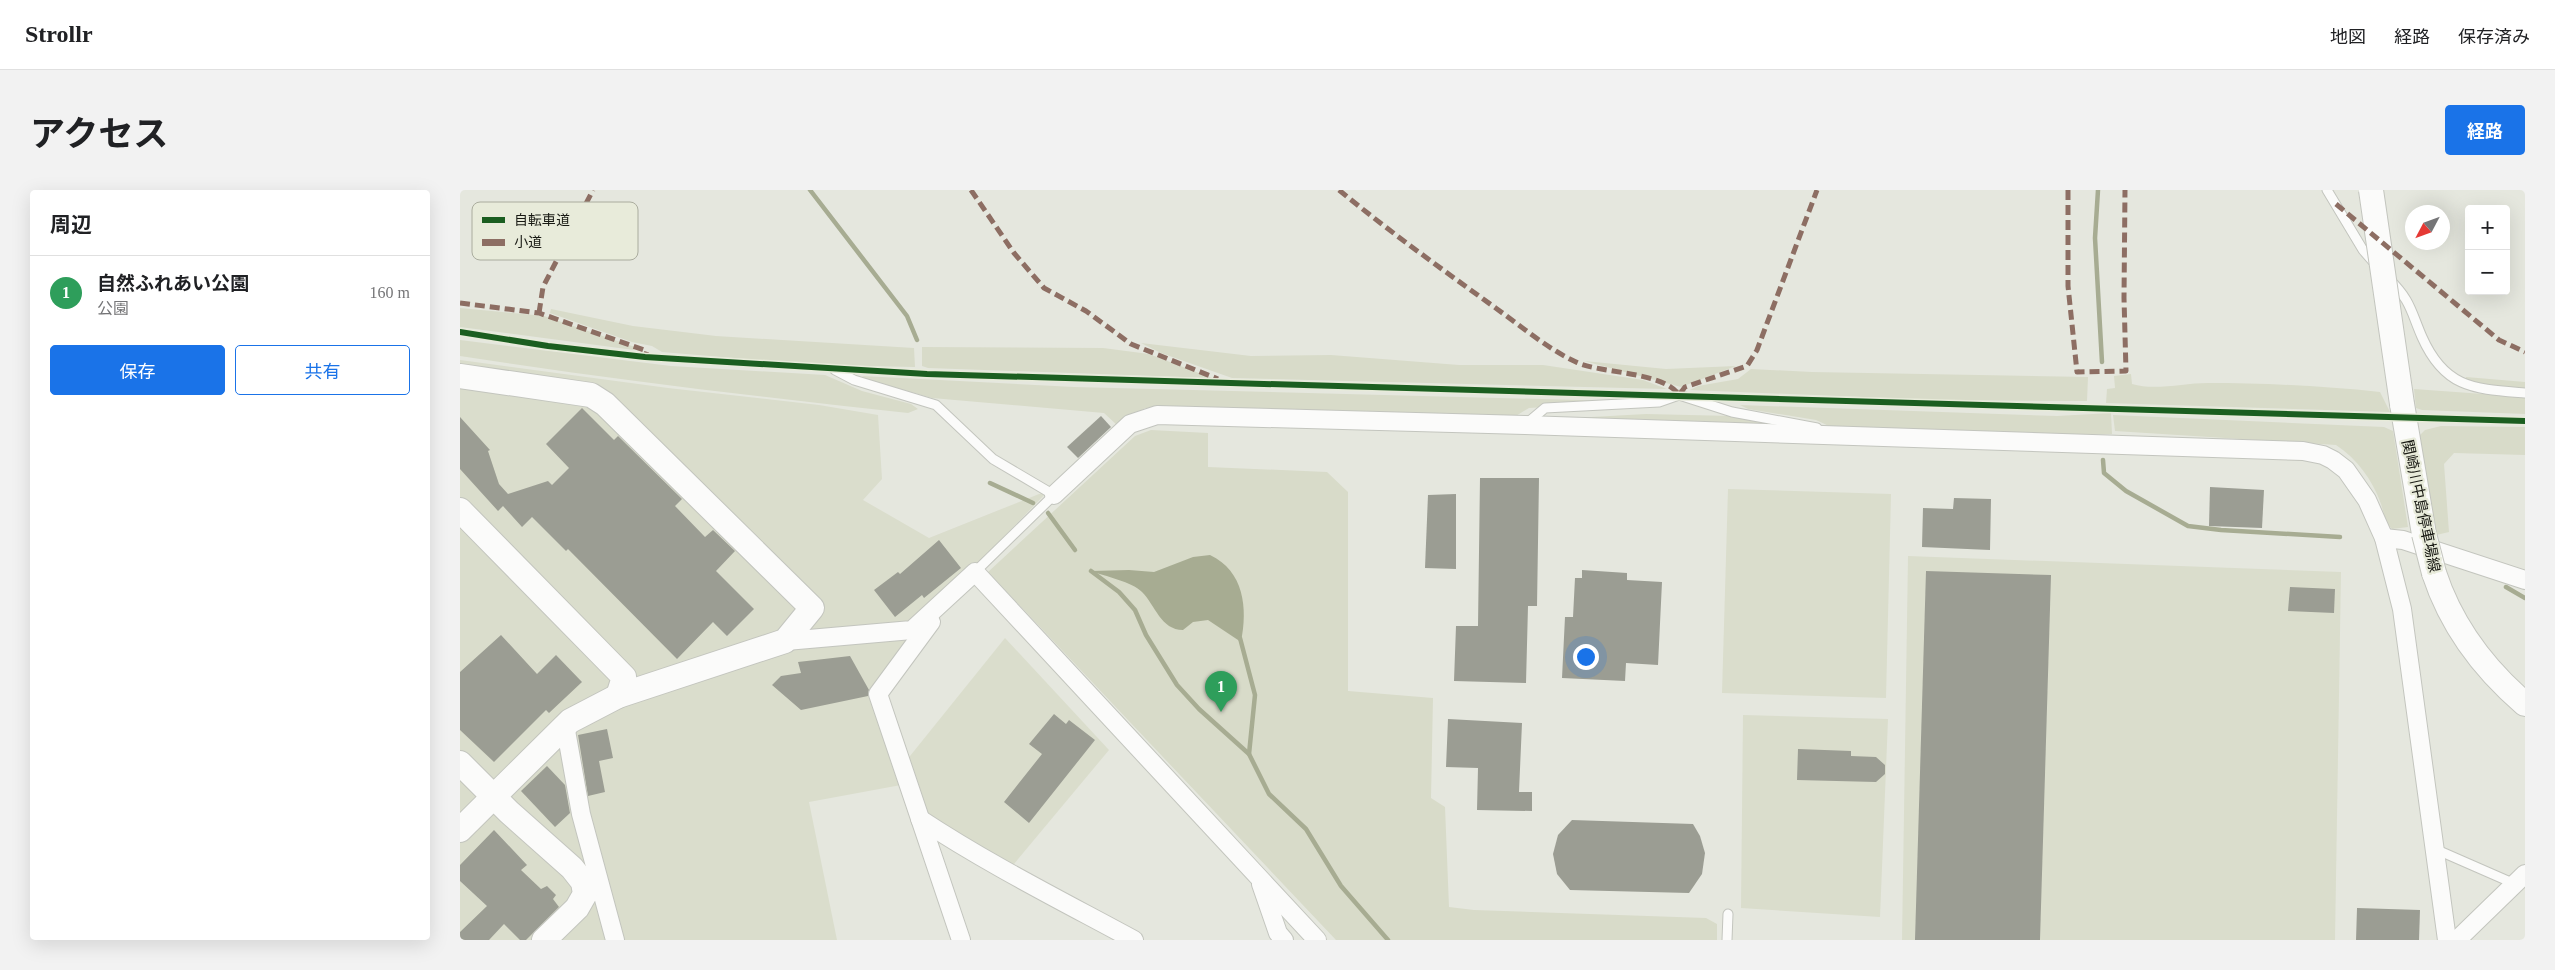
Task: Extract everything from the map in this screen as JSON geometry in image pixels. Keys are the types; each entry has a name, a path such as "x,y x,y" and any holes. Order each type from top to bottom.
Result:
{"street":[{"name":"関崎川中島停車場線","path":"2371,190 2402,404 2424,534 2434,573 2450,615 2504,686 2525,704"},
{"path":"460,376 591,395 605,404 812,608 786,640"},
{"path":"1054,495 1130,424 1157,415 1838,435 2303,451 2323,454 2334,460 2356,482 2384,538 2402,609 2447,940"},
{"path":"460,510 624,677 618,696"},
{"path":"2384,538 2403,540 2525,580"},
{"path":"460,830 565,725 593,708 618,696 786,640 912,630 975,572 1317,940"},
{"path":"953,592 878,694 961,940"},
{"path":"565,725 593,886 615,940"},
{"path":"460,763 493,796 593,886"},
{"path":"920,819 958,844 1015,877 1134,940"},
{"path":"1260,879 1278,933 1284,940"},
{"path":"2457,940 2520,879"},
{"path":"544,940 577,908 585,894 593,886"}],"lane":[{"path":"2328,190 2366,255 2406,297 2428,349 2442,368 2456,381 2480,389 2525,393"},
{"path":"835,370 854,380 936,405 993,459 1054,495 975,572"},
{"path":"1525,425 1545,408 1659,402 1679,395 1732,412 1811,427 1838,435"},
{"path":"2434,848 2520,879"},
{"path":"1727,940 1728,914"}],"shaded area":[{"path":"460,308 544,316 635,347 634,350 460,327"},
{"path":"551,309 633,326 716,336 914,348 915,367 816,365 662,352 652,346 632,342 550,313"},
{"path":"460,340 671,366 825,375 862,391 911,404 918,409 908,413 796,401 460,356"},
{"path":"1141,343 1251,356 1331,355 1459,365 1543,365 1643,380 1667,389 1232,378 1161,353"},
{"path":"922,347 1103,348 1149,354 1212,378 928,368 922,366"},
{"path":"460,360 668,388 819,405 878,415 882,479 863,500 929,538 1049,490 952,591 875,692 901,785 809,802 837,940 460,940"},
{"path":"1584,361 1666,369 1736,366 1681,387"},
{"path":"1751,369 1812,372 2088,377 2087,401 1938,400 1690,390 1698,386 1738,379"},
{"path":"2131,374 2132,384 2150,387 2208,383 2316,387 2380,392 2390,412 2106,403 2107,389 2115,388 2114,376"},
{"path":"862,376 1074,387 1616,401 1611,403 1529,408 1514,417 1190,411 1145,408 1118,426 1104,413 932,398 866,379"},
{"path":"2466,377 2525,382 2525,390 2466,381"},
{"path":"2414,389 2525,397 2525,414 2422,410 2416,408"},
{"path":"1740,405 2057,416 2111,413 2112,434 2017,436 1831,427 1816,420 1748,409"},
{"path":"1646,414 1732,416 1787,426 1555,419"},
{"path":"2113,415 2384,427 2393,431 2408,527 2392,529 2386,520 2377,495 2363,470 2336,445 2115,431"},
{"path":"2441,426 2525,427 2525,455 2454,453 2444,464 2449,532 2432,536 2419,436 2425,430"},
{"path":"1151,430 1208,433 1208,467 1327,472 1348,492 1348,691 1433,698 1431,798 1445,807 1449,907 1474,910 1706,918 1717,924 1717,940 1336,940 988,572 1135,436"},
{"path":"1728,489 1891,494 1886,698 1722,693"},
{"path":"1210,555 1230,571 1237,581 1241,592 1244,616 1241,642 1208,620 1193,622 1183,630 1175,629 1159,616 1147,597 1138,588 1091,571 1129,570 1154,572 1193,557"},
{"path":"1908,556 2341,572 2335,940 1902,940"},
{"path":"1005,638 1109,750 1009,870 924,816 906,761"},
{"path":"1743,715 1888,719 1880,917 1741,908"}],"building":[{"path":"582,408 614,440 618,436 682,499 675,506 705,537 713,530 735,551 716,571 754,609 727,636 713,622 677,659 568,549 566,551 532,517 522,527 503,506 498,511 460,469 460,417 490,450 488,451 499,484 508,494 548,481 552,485 569,468 546,444"},
{"path":"1101,416 1111,427 1078,458 1067,447"},
{"path":"1480,478 1539,478 1537,606 1528,606 1526,683 1454,681 1456,626 1478,626"},
{"path":"2210,487 2264,490 2262,528 2209,526"},
{"path":"1456,494 1456,569 1425,568 1428,495"},
{"path":"1954,498 1991,499 1990,550 1922,547 1923,508 1953,509"},
{"path":"939,540 961,568 924,598 922,595 895,617 874,590 898,572 900,574"},
{"path":"1582,570 1627,573 1627,580 1662,582 1658,665 1626,663 1625,681 1562,678 1565,617 1573,617 1575,578 1582,578"},
{"path":"1926,571 2051,575 2040,940 1915,940"},
{"path":"2290,587 2335,589 2334,613 2288,611"},
{"path":"501,635 537,674 556,655 582,682 549,713 546,710 494,762 460,730 460,672"},
{"path":"850,656 869,690 868,696 801,710 772,685 781,676 801,673 798,662"},
{"path":"1054,714 1066,724 1069,720 1095,740 1029,823 1004,802 1042,754 1029,744"},
{"path":"1448,719 1522,723 1519,792 1532,792 1532,811 1477,810 1478,768 1446,767"},
{"path":"607,729 613,758 599,761 605,792 588,796 578,735"},
{"path":"1798,749 1851,751 1851,756 1876,757 1885,765 1885,774 1876,782 1797,780"},
{"path":"547,766 565,785 570,813 555,827 521,791"},
{"path":"1572,820 1693,824 1700,836 1705,853 1702,874 1689,893 1570,890 1557,874 1553,854 1558,835"},
{"path":"494,830 527,865 521,870 541,889 547,886 556,895 553,899 559,907 526,940 520,940 504,924 489,940 460,940 460,932 487,906 460,881 460,865"},
{"path":"2357,908 2420,910 2419,940 2356,940"}],"waterway":[{"path":"810,190 907,316 917,340"},
{"path":"2098,190 2095,238 2102,362"},
{"path":"2103,460 2104,473 2126,491 2188,526 2221,530 2340,537"},
{"path":"990,483 1033,503"},
{"path":"1048,513 1075,550"},
{"path":"1091,571 1119,592 1135,610 1146,635 1177,685 1199,709 1249,754 1269,794 1306,829 1341,886 1388,940"},
{"path":"2506,587 2525,598"},
{"path":"1240,638 1255,695 1249,754"}],"marked path":[{"path":"587,202 593,190"},
{"path":"971,190 1014,253 1044,288 1086,311 1131,344 1218,379"},
{"path":"1339,190 1417,251 1555,351 1587,366 1660,381 1671,387 1679,395 1685,387 1747,366 1757,350 1817,190"},
{"path":"2068,190 2068,286 2077,372 2126,371 2124,298 2125,190"},
{"path":"2336,204 2499,340 2525,352"},
{"path":"539,313 543,287 557,260"},
{"path":"460,303 539,313 647,351 645,357"}],"cycle path":[{"path":"460,332 548,346 645,357 927,374 2525,421"}],"place":[{"name":"自然ふれあい公園","path":"1221,712"}]}
